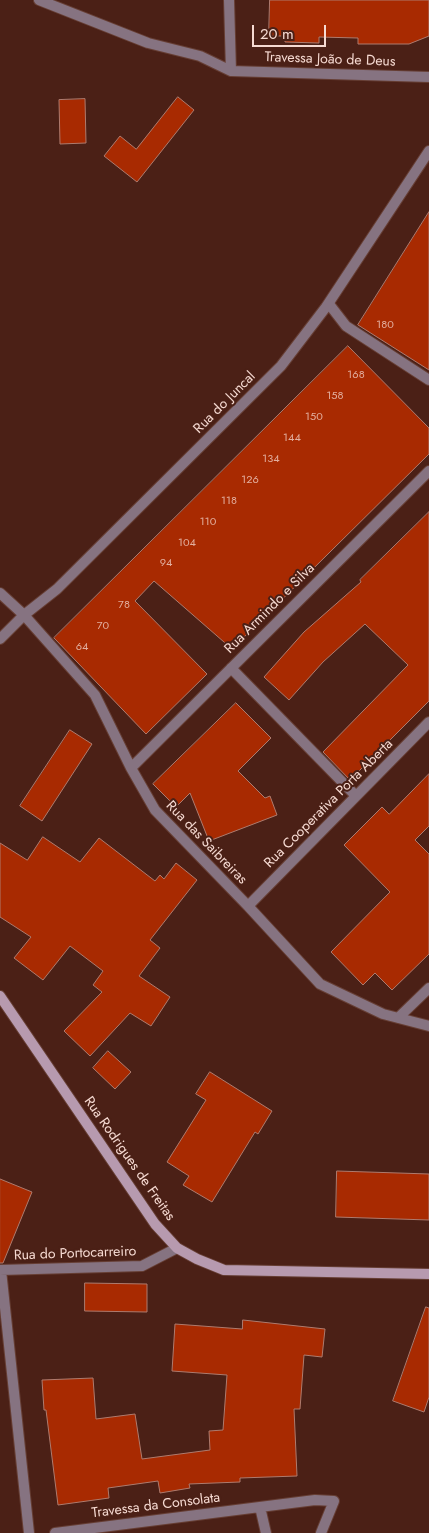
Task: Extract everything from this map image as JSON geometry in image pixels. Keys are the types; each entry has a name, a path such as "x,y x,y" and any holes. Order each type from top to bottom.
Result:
{"main road":[{"name":"Rua Rodrigues de Freitas","path":"0,996 154,1224 177,1248 224,1270 429,1274"}],"street":[{"name":"Travessa João de Deus","path":"39,0 148,43 200,56 231,71 429,77"},
{"path":"229,0 231,71"},
{"name":"Rua do Juncal","path":"0,639 24,614 57,589 281,366 329,304 429,150"},
{"path":"329,304 346,326 429,380"},
{"name":"Rua Armindo e Silva","path":"130,768 429,471"},
{"name":"Rua das Saibreiras","path":"0,593 24,614 94,695 130,768 155,810 320,984 383,1014 429,1026"},
{"path":"230,668 356,796"},
{"name":"Rua Cooperativa Porta Aberta","path":"248,906 429,722"},
{"path":"398,1018 429,988"},
{"name":"Rua do Portocarreiro","path":"1,1270 142,1266 177,1248"},
{"path":"1,1270 29,1533"},
{"name":"Travessa da Consolata","path":"55,1533 315,1500 334,1501 321,1533"},
{"path":"260,1507 266,1533"}],"building":[{"path":"270,0 429,0 429,36 409,44 358,44 358,38 319,37 319,43 285,42 285,36 269,36"},
{"path":"178,97 194,110 137,182 104,156 120,136 136,149"},
{"path":"85,99 86,143 60,144 59,100"},
{"path":"429,212 429,370 358,325"},
{"path":"348,346 429,428 429,454 232,649 154,581 135,601 207,674 146,734 54,638"},
{"path":"429,512 429,701 350,780 323,752 408,665 365,624 323,662 289,700 264,677 304,632 361,582 360,580"},
{"path":"236,703 271,738 238,771 265,798 270,796 277,815 209,841 190,793 176,807 153,784"},
{"path":"70,730 92,744 42,821 20,806"},
{"path":"429,774 429,826 415,840 429,854 429,954 392,990 375,973 363,985 331,952 390,892 344,845 382,807 389,814"},
{"path":"43,837 80,862 99,838 155,881 160,875 164,879 176,863 197,880 150,940 160,948 139,976 170,997 151,1026 130,1013 90,1056 64,1031 102,992 93,985 103,971 70,946 43,980 14,958 31,937 0,917 0,843 27,860"},
{"path":"108,1051 131,1072 115,1089 93,1068"},
{"path":"210,1072 272,1111 258,1134 255,1132 212,1202 183,1185 189,1176 167,1162 206,1100 196,1094"},
{"path":"337,1171 429,1174 429,1220 336,1217"},
{"path":"0,1179 32,1192 3,1263 0,1263"},
{"path":"85,1283 147,1284 147,1312 85,1311"},
{"path":"426,1307 429,1308 429,1397 424,1412 393,1401"},
{"path":"243,1320 325,1329 322,1357 304,1355 300,1409 294,1409 297,1476 240,1478 240,1482 189,1484 190,1488 160,1493 158,1481 108,1488 109,1498 58,1505 46,1410 44,1410 42,1380 93,1378 96,1419 135,1414 142,1459 210,1450 209,1431 223,1430 227,1375 172,1371 175,1324 242,1329"}]}
